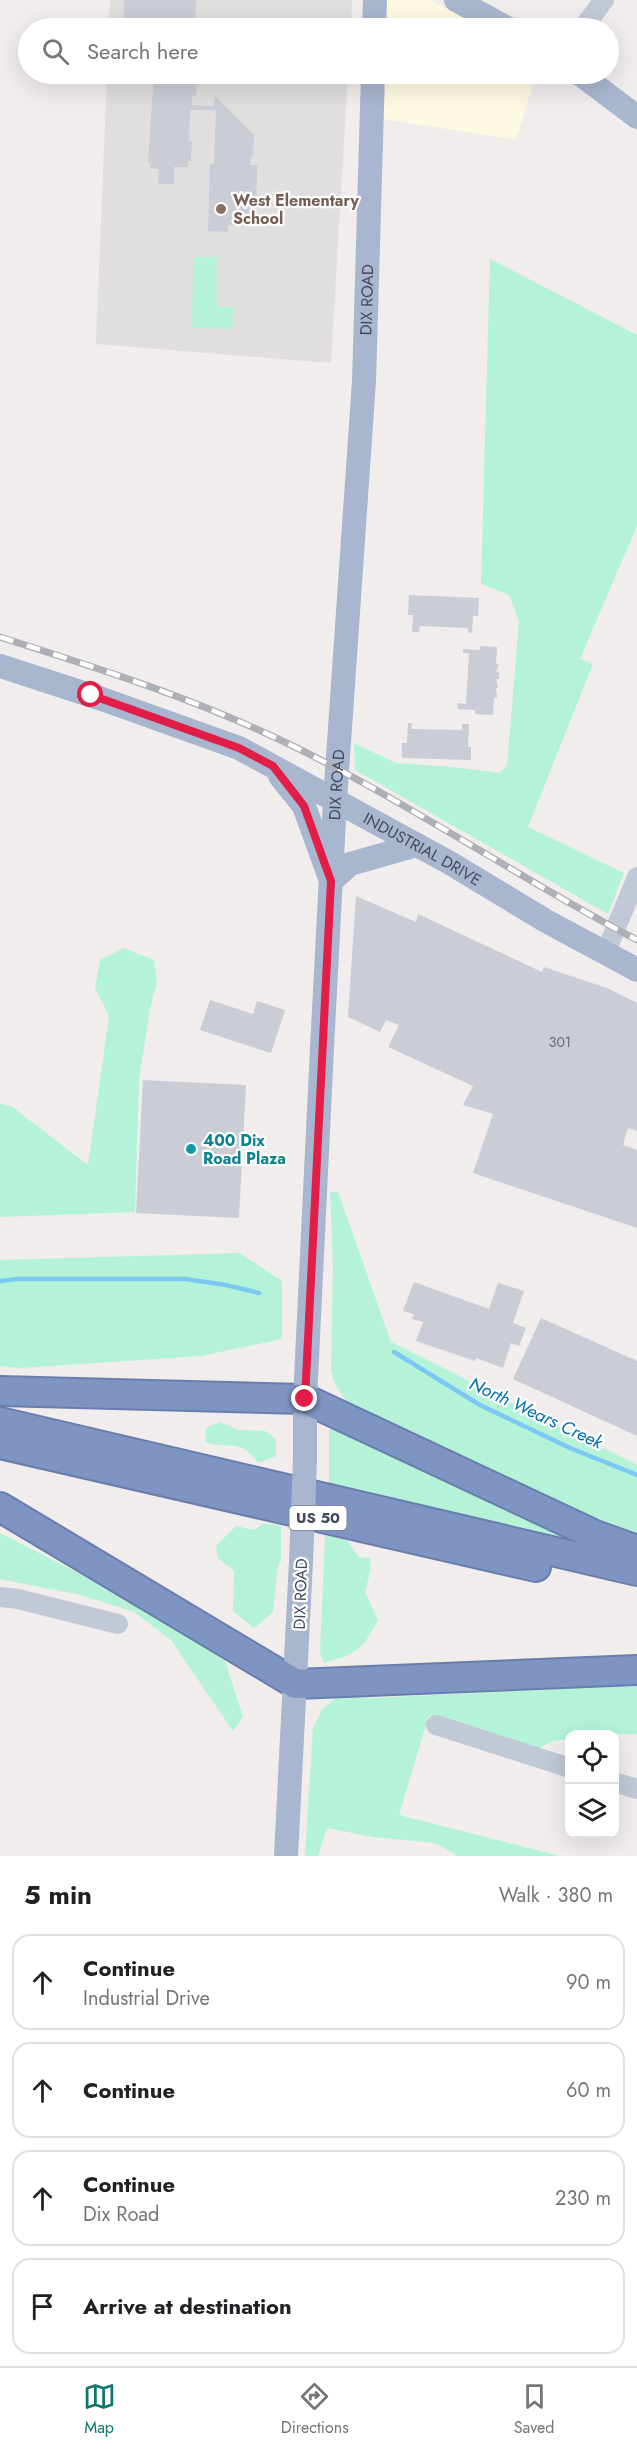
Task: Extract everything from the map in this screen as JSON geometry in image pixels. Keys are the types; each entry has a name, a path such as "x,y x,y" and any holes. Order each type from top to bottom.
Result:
{"highway":[{"path":"0,1391 305,1399 595,1535 637,1550"},
{"name":"US 50","path":"0,1422 637,1571"},
{"name":"US 50","path":"0,1444 423,1543 637,1589"},
{"path":"0,1507 296,1684 637,1670"}],"main road":[{"path":"374,18 375,0"},
{"path":"456,0 489,18"},
{"name":"DIX ROAD","path":"286,1856 296,1684 305,1459 305,1399 335,800 364,381 373,84"},
{"path":"593,84 637,117"},
{"name":"INDUSTRIAL DRIVE","path":"0,666 228,744 273,766 417,845 605,954 637,970"},
{"path":"273,766 304,806 331,881 350,864 417,845"}],"street":[{"path":"590,18 604,0"},
{"path":"605,954 637,877"},
{"path":"0,1597 118,1624"},
{"path":"436,1725 565,1766"},
{"path":"619,1783 637,1789"}],"shaded area":[{"path":"110,0 352,0 351,18 109,18"},
{"path":"384,0 431,0 463,18 383,18"},
{"name":"West Elementary School","path":"107,84 347,84 331,363 96,344"},
{"path":"380,84 533,84 516,140 378,118"}],"green space":[{"path":"193,257 218,257 218,307 234,307 234,329 192,328"},
{"path":"490,259 637,335 637,526 580,659 593,664 528,827 624,873 608,914 355,770 354,743 396,763 499,773 507,766 519,621 509,595 481,584"},
{"path":"124,948 154,960 157,981 150,1009 139,1079 135,1212 0,1217 0,1104 11,1106 88,1165 109,1016 95,988 100,960"},
{"path":"330,1192 338,1192 391,1342 637,1465 637,1534 534,1494 351,1405 347,1401 336,1385 331,1370 333,1266"},
{"path":"240,1253 282,1281 282,1339 201,1356 20,1368 0,1366 0,1260"},
{"path":"220,1422 238,1430 265,1431 276,1439 276,1456 258,1463 252,1455 240,1447 205,1442 206,1428"},
{"path":"335,1426 637,1559 329,1487 329,1430"},
{"path":"264,1523 281,1526 281,1561 278,1565 273,1612 254,1628 233,1611 234,1571 218,1558 216,1546 236,1526 254,1530"},
{"path":"0,1533 137,1603 225,1661 243,1717 233,1731 171,1640 134,1612 81,1595 0,1579"},
{"path":"325,1535 347,1540 359,1557 370,1558 371,1568 365,1592 378,1620 357,1649 324,1663 320,1653"},
{"path":"637,1685 637,1734 619,1734 619,1730 565,1730 565,1739 552,1741 540,1748 429,1715 399,1815 560,1856 455,1856 435,1843 373,1837 327,1828 318,1856 305,1856 313,1728 322,1709 340,1695 372,1698"}],"building":[{"path":"124,0 196,0 195,18 124,18"},
{"path":"153,84 197,84 196,96 192,95 192,105 214,106 215,96 254,135 250,165 257,165 256,226 228,225 228,232 208,231 210,164 214,164 216,110 190,110 191,161 188,161 188,167 174,167 174,184 158,184 159,169 150,168 150,162 148,162"},
{"path":"409,595 479,598 478,616 473,616 472,633 468,632 468,628 420,626 419,632 412,632 413,615 408,615"},
{"path":"480,646 497,647 496,664 499,664 496,672 499,672 499,679 496,679 498,688 496,688 497,698 494,698 493,715 475,714 475,710 458,709 457,703 466,704 469,653 463,653 463,649 480,650"},
{"path":"408,723 412,723 411,729 462,730 462,724 469,724 468,747 471,747 471,760 402,758 402,743 407,743"},
{"path":"356,896 416,922 418,914 542,972 544,967 607,988 637,1003 637,1131 628,1128 623,1145 637,1150 637,1228 473,1173 493,1114 463,1105 473,1086 388,1047 399,1025 386,1020 380,1032 348,1017"},
{"path":"210,1000 253,1014 257,1001 285,1010 271,1053 200,1030"},
{"name":"400 Dix Road Plaza","path":"143,1080 246,1085 239,1218 136,1213"},
{"path":"414,1282 489,1309 498,1283 524,1291 513,1323 526,1328 519,1346 511,1343 503,1368 416,1341 423,1322 412,1319 414,1314 403,1311"},
{"path":"541,1318 637,1361 637,1436 513,1379"}],"waterway":[{"name":"North Wears Creek","path":"0,1281 17,1279 185,1279 259,1293"},
{"name":"North Wears Creek","path":"394,1352 480,1405 570,1448 637,1475"}],"railway":[{"path":"0,637 188,701 297,748 383,794 637,940"}],"place":[{"name":"West Elementary School","path":"221,209"},
{"name":"400 Dix Road Plaza","path":"191,1149"}],"route":[{"path":"91,695 239,748 273,766 304,806 331,881 305,1399"}]}
